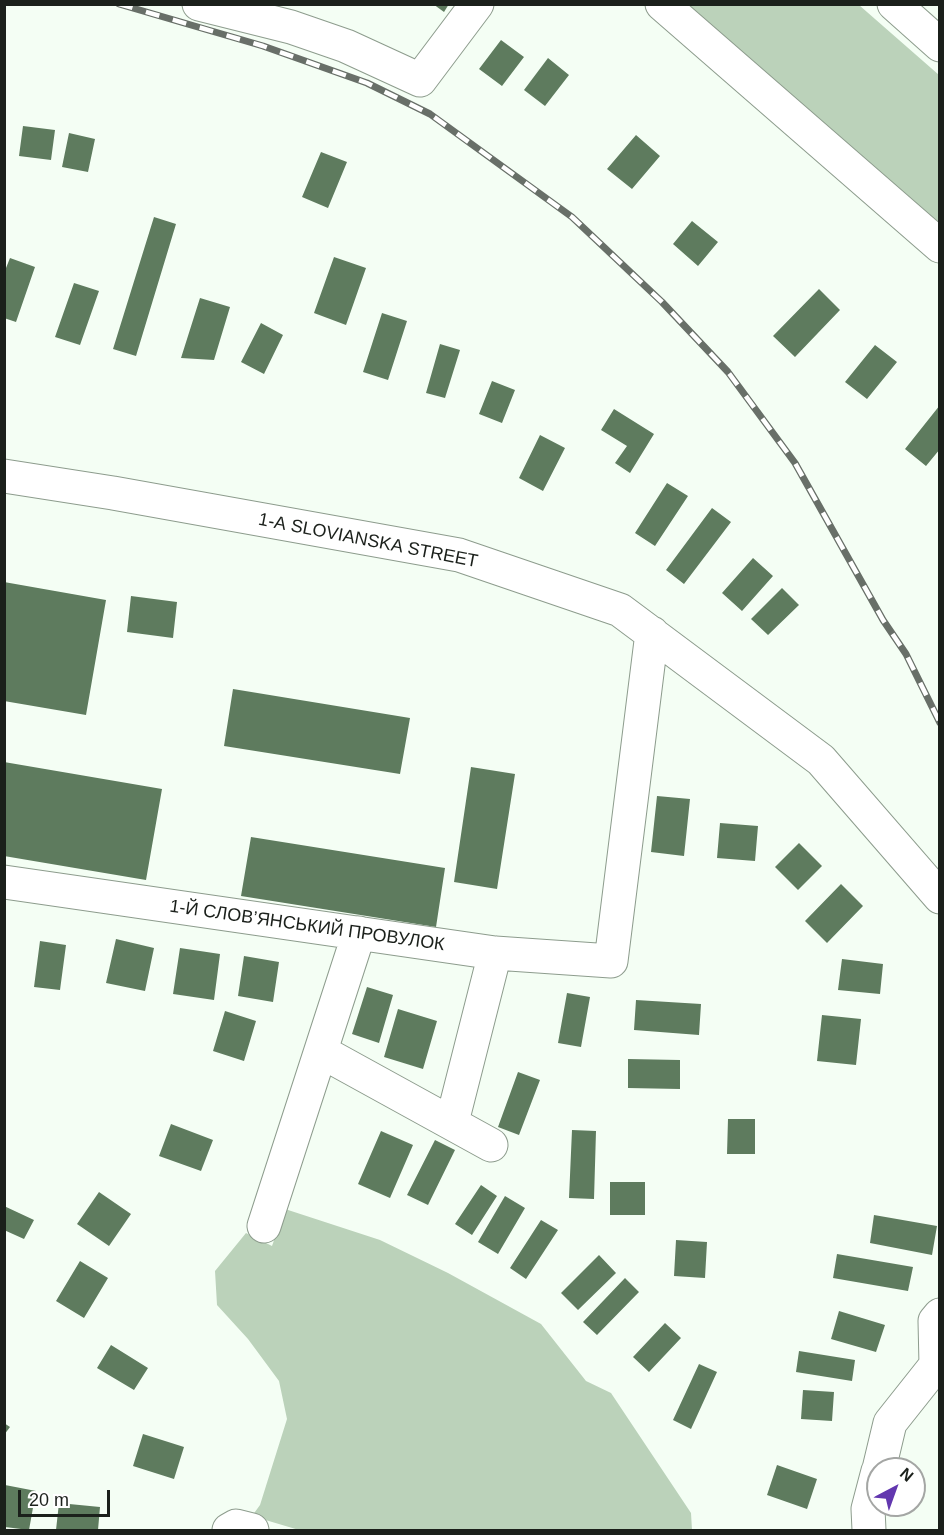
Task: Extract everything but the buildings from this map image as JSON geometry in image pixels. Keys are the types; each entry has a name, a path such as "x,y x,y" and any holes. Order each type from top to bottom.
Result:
{"street":[{"path":"199,4 291,27 335,42 420,80 477,4"},
{"path":"662,4 939,246"},
{"path":"894,4 939,45"},
{"name":"1-A SLOVIANSKA STREET","path":"4,477 113,493 459,555 620,610 821,760 939,897"},
{"name":"1-Й СЛОВ’ЯНСЬКИЙ ПРОВУЛОК","path":"4,882 495,953 611,961 652,633"},
{"path":"264,1226 359,933"},
{"path":"452,1122 495,953"},
{"path":"322,1052 491,1145"},
{"path":"881,1457 890,1423 938,1366 935,1322 939,1315"},
{"path":"229,1530 236,1526 252,1530"}],"green space":[{"path":"681,5 859,5 939,75 939,226"},
{"path":"285,1209 380,1240 448,1273 541,1324 586,1381 611,1393 691,1513 692,1530 299,1530 252,1516 260,1505 287,1419 279,1381 248,1339 217,1305 215,1271 246,1233 272,1246"}],"railway":[{"path":"119,4 263,46 367,83 430,114 572,217 662,302 728,372 795,463 883,620 906,654 940,723"}]}
